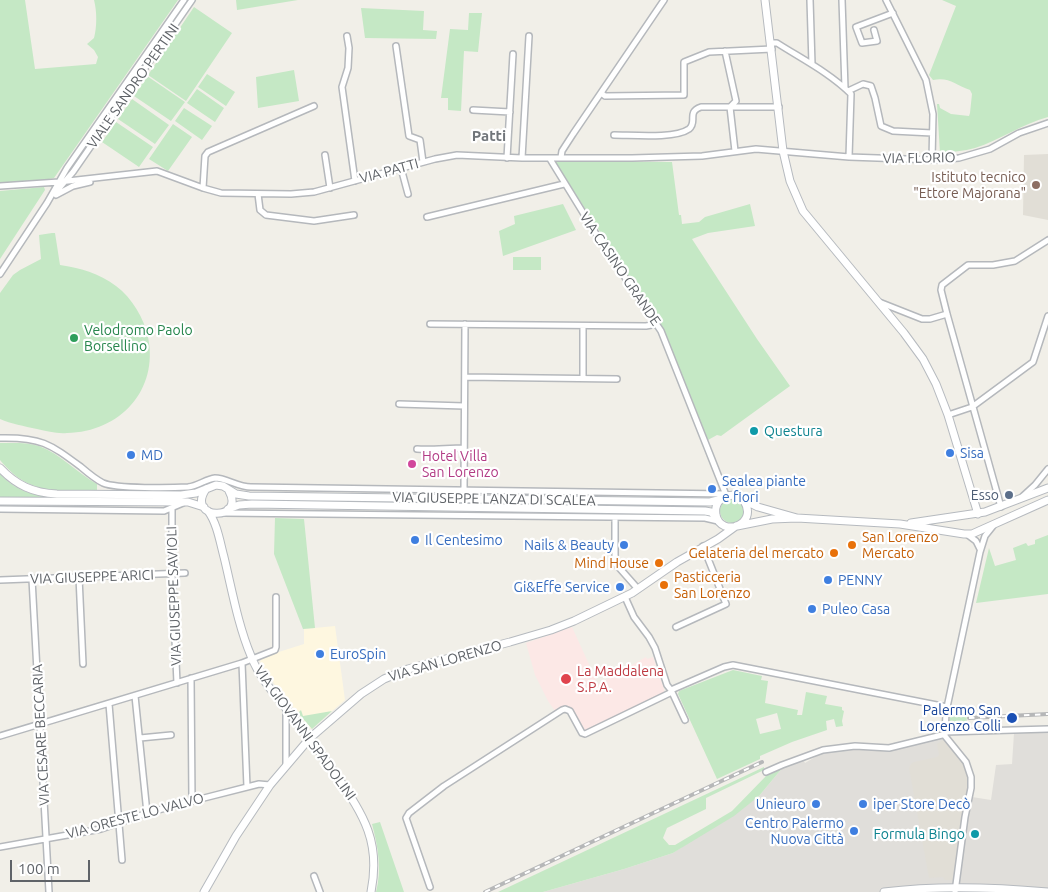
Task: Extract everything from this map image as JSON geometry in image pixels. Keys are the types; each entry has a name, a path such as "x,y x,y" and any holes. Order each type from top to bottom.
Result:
{"street":[{"name":"VIALE SANDRO PERTINI","path":"48,202 68,168 184,0"},
{"name":"VIALE SANDRO PERTINI","path":"48,202 73,172 192,0"},
{"path":"560,157 562,151 664,0"},
{"path":"765,0 783,150 790,182 803,210 904,333 923,359 936,384 948,415 978,514"},
{"path":"810,0 812,64"},
{"path":"842,0 846,90"},
{"path":"886,0 926,80 933,114 933,160"},
{"path":"874,30 877,40 862,43 856,27 893,13"},
{"path":"347,36 349,48 348,68 342,87 355,180"},
{"path":"522,158 529,36"},
{"path":"601,93 605,96 684,95 684,62 709,52 771,46 776,43 812,64 851,94 849,157"},
{"path":"396,46 408,136 420,140 423,162"},
{"path":"725,51 736,101 730,107"},
{"path":"507,158 513,54"},
{"path":"846,90 863,84 870,86 875,98 881,126 893,131 932,133"},
{"path":"203,188 205,156 208,152 314,106"},
{"path":"730,107 735,152"},
{"path":"614,135 678,134 691,128 693,113 698,108 779,107"},
{"path":"473,110 510,112"},
{"name":"VIA FLORIO","path":"783,150 849,157 933,160 959,158 990,149 1019,133 1048,123"},
{"name":"VIA PATTI","path":"0,186 65,182 157,171 221,193 306,192 330,188 457,154 550,159 560,157 680,157 756,149 783,150"},
{"path":"325,155 330,188"},
{"name":"VIA CASINO GRANDE","path":"550,159 564,184 661,331 706,440 724,496"},
{"path":"401,168 408,194"},
{"path":"0,274 48,202 59,192 73,186 126,174"},
{"path":"427,217 564,184"},
{"path":"258,194 260,210 266,215 314,221 354,215"},
{"path":"1001,507 941,290 944,282 968,265 994,265 1015,261 1048,240"},
{"path":"878,301 922,319 947,314"},
{"path":"948,415 972,407 1033,362 1048,316"},
{"path":"430,324 646,326 657,324"},
{"path":"464,490 465,324"},
{"path":"583,326 583,378"},
{"path":"465,377 617,379"},
{"path":"399,404 464,406"},
{"name":"VIA GIUSEPPE LANZA DI SCALEA","path":"0,438 38,440 56,449 103,483 113,485 188,487 218,478 247,487 724,496"},
{"path":"417,448 430,450 435,448 464,448"},
{"path":"0,468 19,484 43,493 188,495 220,485 229,490 232,501 224,512 213,514 195,503 186,502 0,501"},
{"path":"1019,499 1036,485 1048,469"},
{"path":"132,495 133,486"},
{"path":"206,509 202,498 208,488"},
{"name":"VIA GIUSEPPE LANZA DI SCALEA","path":"266,496 299,488"},
{"path":"900,524 978,514 1048,488"},
{"name":"VIA GIUSEPPE LANZA DI SCALEA","path":"229,490 243,496 710,502 724,496"},
{"path":"734,495 742,499 746,504 748,512 745,520 736,526 724,526 717,519 716,507 724,496 734,495"},
{"name":"VIA SAN LORENZO","path":"742,499 763,509 797,518"},
{"path":"900,524 963,534 982,531 1048,500"},
{"path":"0,509 162,511 186,502"},
{"name":"VIA GIUSEPPE LANZA DI SCALEA","path":"224,512 235,506 247,504 322,505 705,511 711,512 717,519"},
{"name":"VIA GIUSEPPE LANZA DI SCALEA","path":"294,513 322,505"},
{"name":"VIA GIUSEPPE SAVIOLI","path":"172,508 172,574 177,683"},
{"name":"VIA GIOVANNI SPADOLINI","path":"206,509 213,520 221,545 244,636 252,659 263,678 310,738 357,806 366,824 371,839 374,861 371,892"},
{"name":"VIA GIUSEPPE LANZA DI SCALEA","path":"224,512 717,519"},
{"name":"VIA GIOVANNI SPADOLINI","path":"221,545 219,522 224,512"},
{"path":"962,516 958,519 955,526 956,530 978,543 980,552"},
{"path":"615,518 616,563 638,589"},
{"name":"VIA SAN LORENZO","path":"204,892 240,830 286,764 310,738 361,694 388,677 420,666 562,626 625,597 736,526 772,519 797,518 900,524"},
{"name":"VIA SAN LORENZO","path":"704,546 718,533 717,519"},
{"path":"956,889 965,817 972,788 972,777 966,762 944,734 947,707 980,552 985,536 993,526"},
{"path":"676,627 726,604 704,546"},
{"name":"VIA GIUSEPPE ARICI","path":"0,580 185,573"},
{"path":"79,577 83,664"},
{"name":"VIA CESARE BECCARIA","path":"32,578 49,892"},
{"path":"0,736 242,663 276,649 276,596"},
{"path":"625,597 634,617 649,637 667,685 672,691 685,720"},
{"path":"242,663 247,787"},
{"path":"430,887 406,818 407,815 437,790 562,710 570,711 582,733 585,734 724,667 737,665 947,707"},
{"path":"191,678 192,801"},
{"path":"135,696 147,813"},
{"path":"109,704 122,860"},
{"path":"286,707 286,764"},
{"path":"766,772 823,750 855,746 889,748 944,734 1048,729"},
{"path":"140,738 171,735"},
{"name":"VIA ORESTE LO VALVO","path":"0,847 101,829 147,813 192,801 259,784 270,785"},
{"path":"314,876 320,892"},
{"path":"884,892 956,889 1048,892"}],"shaded area":[{"name":"Istituto tecnico \"Ettore Majorana\"","path":"1048,154 1048,220 1023,215 1024,155"},
{"path":"335,626 345,700 311,729 275,685 260,662 263,657 304,644 304,629"},
{"name":"La Maddalena S.P.A.","path":"572,627 598,684 646,657 647,659 653,657 664,694 586,732 572,709 563,707 555,711 535,675 526,643"},
{"path":"1048,732 1048,892 543,892 673,853 759,796 784,766 803,759 805,763 822,753 849,748 890,750 947,735 973,776 972,797 991,800 996,765 1012,764 1014,733"},
{"path":"943,740 964,763 970,780 955,880 945,880 943,877 929,878 909,768 914,762 937,757 939,755 937,744"}],"green space":[{"path":"0,0 25,0 35,69 96,64 98,57 87,44 94,38 95,33 96,14 94,0 178,0 54,178 39,181 0,183"},
{"path":"236,0 298,0 237,10"},
{"path":"942,0 1048,0 1048,117 975,148 940,153 937,104 939,104 940,108 951,114 969,116 972,94 970,90 952,82 939,79 933,80 929,75 956,6"},
{"path":"194,7 232,33 186,101 148,75"},
{"path":"361,8 424,11 423,30 437,31 436,39 365,38"},
{"path":"469,13 482,13 478,52 464,51 461,111 448,110 448,98 441,98 450,29 468,30"},
{"path":"294,70 299,101 258,108 256,77"},
{"path":"207,74 235,92 226,106 198,87"},
{"path":"147,76 185,102 171,121 134,96"},
{"path":"197,89 224,108 215,122 187,103"},
{"path":"132,99 169,125 155,144 118,119"},
{"path":"184,108 212,126 202,140 175,121"},
{"path":"116,122 153,147 139,167 102,142"},
{"path":"173,124 192,137 168,171 149,159"},
{"path":"554,161 672,162 679,215 681,215 682,224 699,222 705,217 750,204 755,226 708,233 692,239 790,386 721,436 717,435 708,440 664,330"},
{"path":"44,187 45,190 0,259 0,191"},
{"path":"563,204 576,230 503,256 499,231 515,224 514,216"},
{"name":"Velodromo Paolo Borsellino","path":"55,233 60,265 89,272 116,286 127,296 136,309 144,323 148,337 150,356 147,374 141,390 132,404 119,416 104,425 86,431 56,433 0,419 0,293 13,275 41,259 39,235"},
{"path":"513,257 541,257 541,270 513,270"},
{"path":"0,443 30,444 47,449 97,484 97,490 56,490 33,485 22,480 0,460"},
{"path":"0,474 14,486 42,496 42,498 0,498"},
{"path":"732,499 737,500 743,506 743,516 737,522 732,523 727,522 721,516 720,511 721,506 727,500"},
{"path":"275,518 304,519 315,628 303,629 274,554"},
{"path":"1048,535 1048,594 976,603 989,548 995,566 1016,560 1013,548 1026,543 1028,546 1035,544 1035,540"},
{"path":"733,670 762,676 761,680 768,681 765,703 798,710 797,715 802,715 806,692 827,696 825,704 842,707 844,711 843,726 836,727 834,719 826,721 827,730 760,756 760,759 717,779 678,694 679,691","holes":["777,713 781,729 760,734 756,719"]},
{"path":"956,708 964,708 966,710 967,723 965,727 949,726 951,711"},
{"path":"301,710 303,716 332,711 312,729 298,713"},
{"path":"784,766 759,796 734,816 673,853 543,892 498,892 764,767 764,770 706,798 706,809 667,828 663,838 669,845 675,845 732,811 767,775"},
{"path":"380,822 404,892 376,892 379,875 378,858 372,824"}],"railway":[{"path":"969,718 1048,714"},
{"path":"485,892 762,762"}],"place":[{"name":"Istituto tecnico \"Ettore Majorana\"","path":"1036,185"},
{"name":"Velodromo Paolo Borsellino","path":"74,338"},
{"name":"Questura","path":"754,431"},
{"name":"Sisa","path":"950,453"},
{"name":"MD","path":"131,455"},
{"name":"Hotel Villa San Lorenzo","path":"412,464"},
{"name":"Sealea piante e fiori","path":"712,489"},
{"name":"Esso","path":"1009,495"},
{"name":"Il Centesimo","path":"415,540"},
{"name":"Nails & Beauty","path":"624,545"},
{"name":"San Lorenzo Mercato","path":"852,545"},
{"name":"Gelateria del mercato","path":"834,553"},
{"name":"Mind House","path":"659,563"},
{"name":"PENNY","path":"828,580"},
{"name":"Pasticceria San Lorenzo","path":"664,585"},
{"name":"Gi&Effe Service","path":"620,587"},
{"name":"Puleo Casa","path":"812,609"},
{"name":"EuroSpin","path":"320,654"},
{"name":"La Maddalena S.P.A.","path":"566,679"},
{"name":"Palermo San Lorenzo Colli","path":"1012,718"},
{"name":"Unieuro","path":"816,804"},
{"name":"iper Store Decò","path":"863,804"},
{"name":"Centro Palermo Nuova Città","path":"854,831"},
{"name":"Formula Bingo","path":"975,834"}],"district":[{"name":"Patti","path":"489,136"}]}
